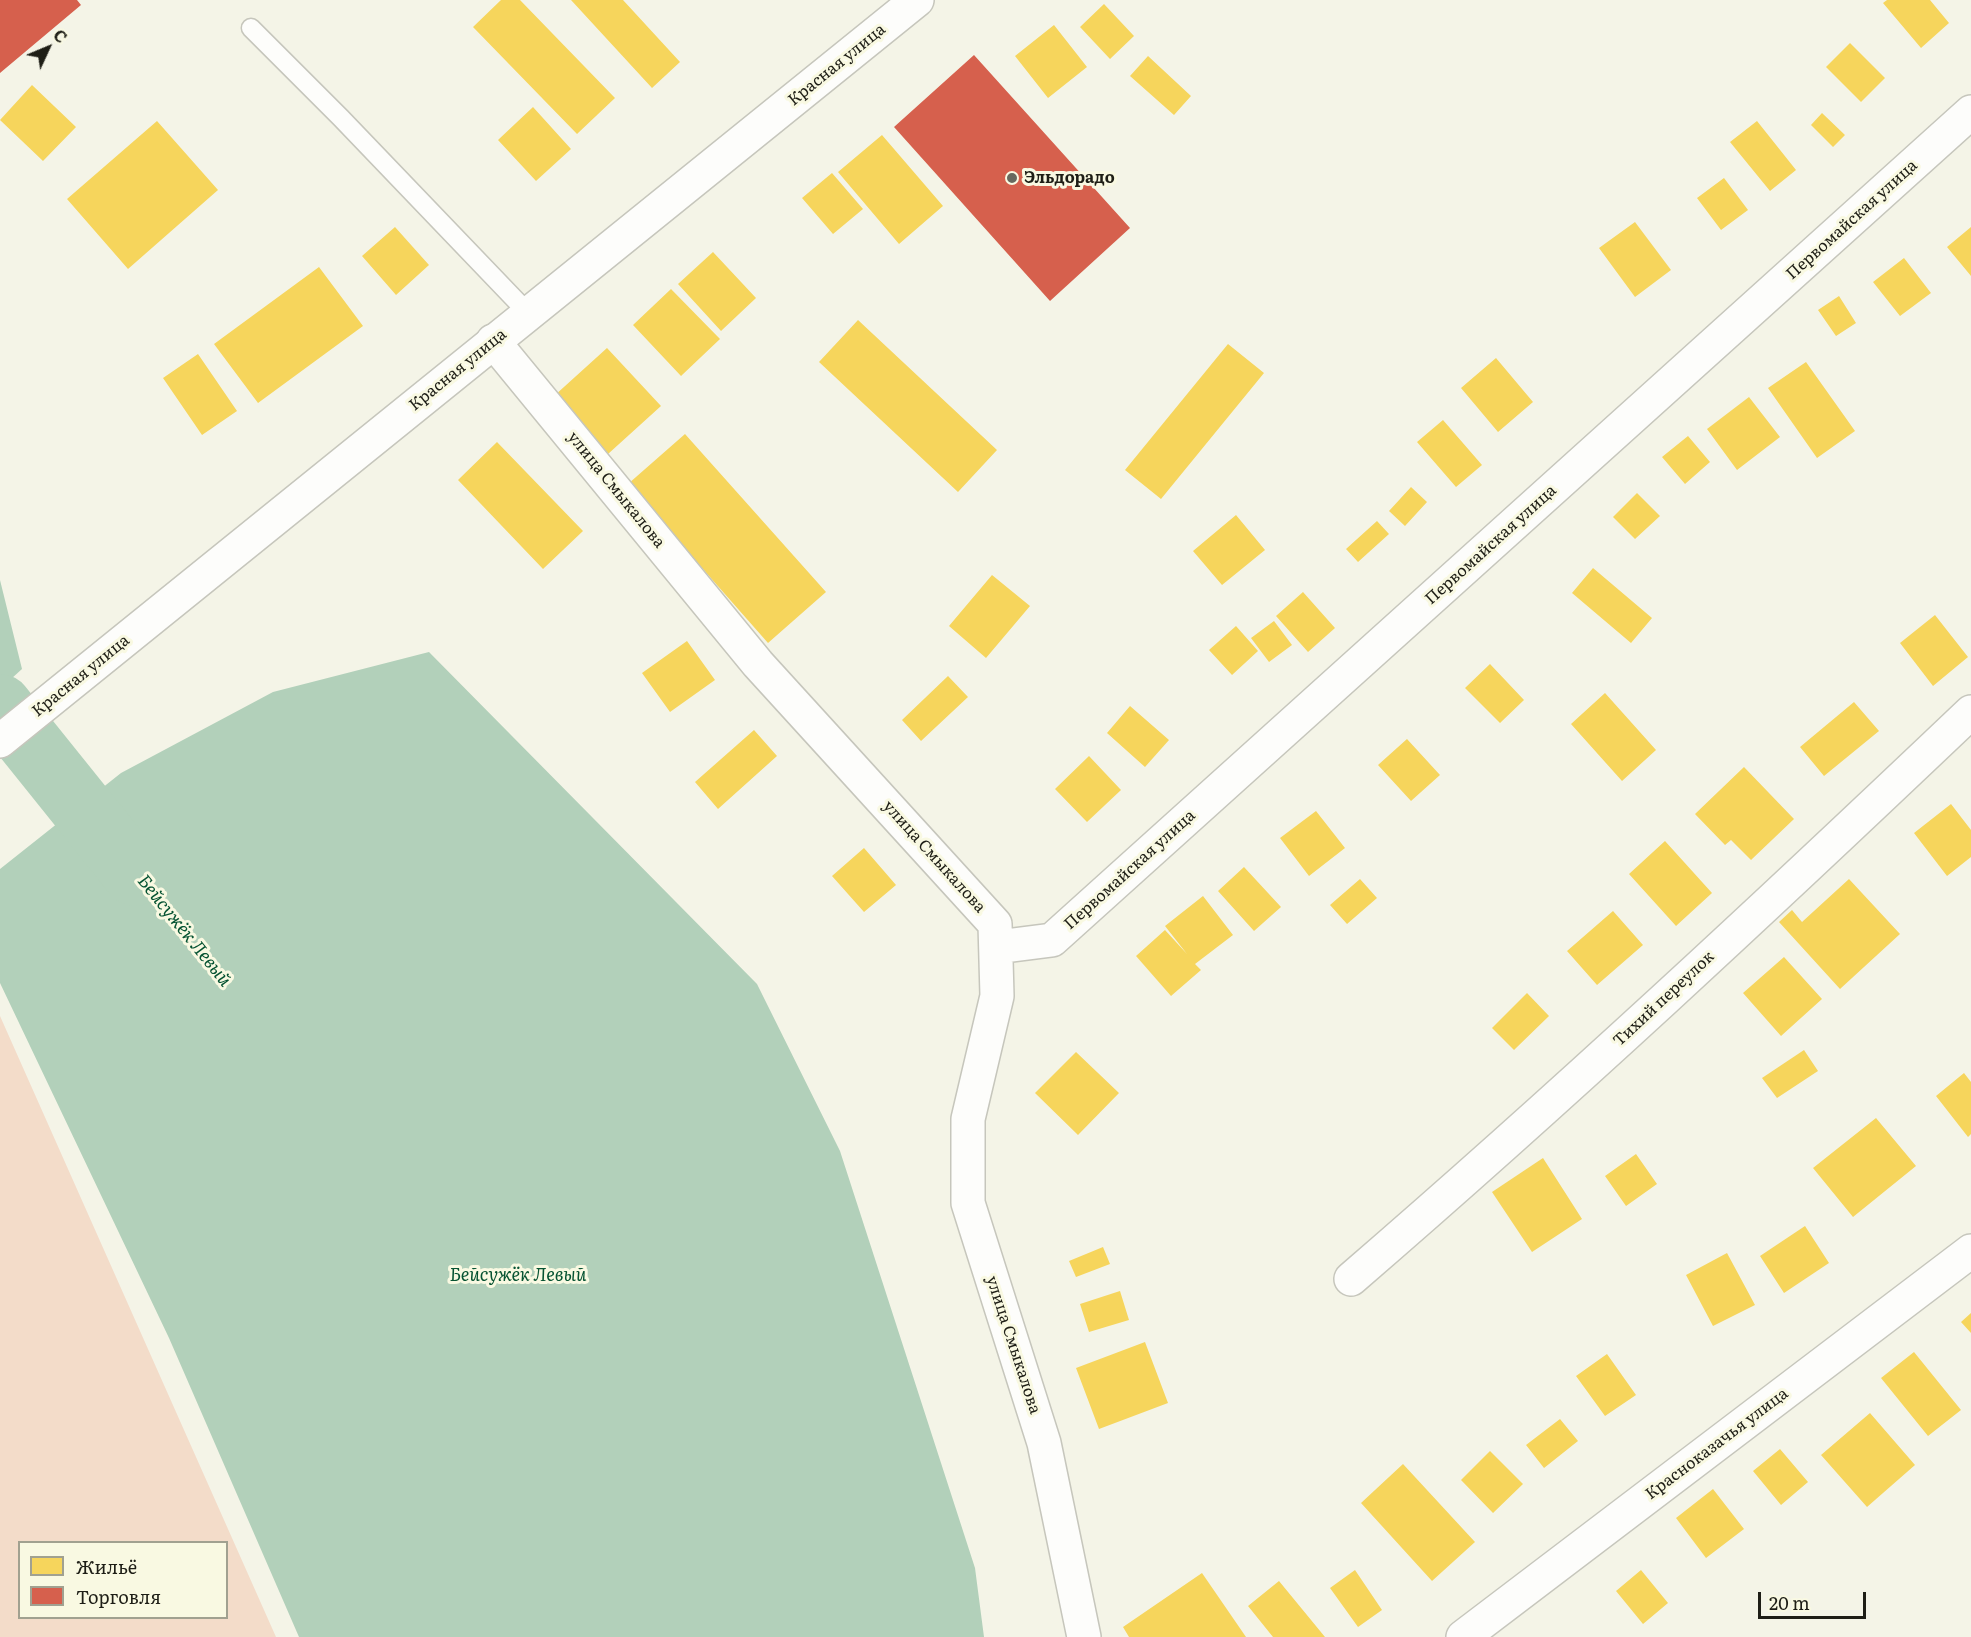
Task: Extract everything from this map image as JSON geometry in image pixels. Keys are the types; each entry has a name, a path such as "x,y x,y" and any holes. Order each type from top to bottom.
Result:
{"street":[{"name":"Красная улица","path":"0,741 917,0"},
{"name":"Первомайская улица","path":"997,947 1052,940 1971,112"},
{"name":"улица Смыкалова","path":"493,341 758,664 995,924 997,996 968,1119 968,1203 1044,1443 1084,1637"},
{"name":"Тихий переулок","path":"1351,1279 1481,1167 1846,831 1971,712"},
{"name":"Красноказачья улица","path":"1463,1637 1971,1251"}],"lane":[{"path":"251,28 357,134 528,313"}],"shaded area":[{"path":"0,1016 276,1637 0,1637"}],"water":[{"path":"0,580 22,669 0,689"},
{"name":"Бейсужёк Левый","path":"429,652 757,984 840,1151 975,1568 984,1637 299,1637 169,1338 0,983 0,869 121,773 273,692"}],"building: Жильё":[{"path":"501,0 520,0 615,98 577,134 473,27"},
{"path":"571,0 623,0 680,62 652,88"},
{"path":"1887,0 1930,0 1949,23 1921,48 1883,3"},
{"path":"1104,4 1134,36 1110,59 1080,27"},
{"path":"1054,25 1087,67 1048,98 1015,56"},
{"path":"1850,43 1885,78 1861,102 1826,67"},
{"path":"1148,56 1191,96 1174,115 1130,76"},
{"path":"32,85 76,127 43,161 0,120"},
{"path":"533,107 571,149 536,181 498,140"},
{"path":"1822,113 1845,135 1833,147 1811,125"},
{"path":"157,121 218,190 128,269 67,199"},
{"path":"1757,121 1796,170 1770,191 1730,142"},
{"path":"882,135 943,206 899,244 838,172"},
{"path":"832,173 863,209 833,234 802,198"},
{"path":"1724,178 1748,210 1721,230 1697,198"},
{"path":"1635,222 1671,270 1635,297 1599,248"},
{"path":"395,227 429,265 396,295 362,256"},
{"path":"1971,227 1971,276 1947,247"},
{"path":"713,252 756,298 721,331 678,284"},
{"path":"1904,258 1931,293 1900,316 1873,282"},
{"path":"319,267 363,326 258,403 214,344"},
{"path":"671,289 720,339 681,376 633,325"},
{"path":"1839,296 1856,323 1836,336 1818,310"},
{"path":"858,320 997,450 958,492 819,362"},
{"path":"1228,344 1264,373 1161,499 1125,470"},
{"path":"607,348 661,406 608,454 554,396"},
{"path":"198,354 237,411 202,435 163,378"},
{"path":"1496,358 1533,402 1498,432 1461,388"},
{"path":"1806,362 1855,431 1817,458 1768,388"},
{"path":"1749,397 1780,437 1737,470 1707,429"},
{"path":"1443,420 1482,465 1456,487 1417,442"},
{"path":"685,434 826,592 768,643 628,484"},
{"path":"1688,436 1710,462 1685,484 1662,457"},
{"path":"497,442 583,531 543,569 458,480"},
{"path":"1411,487 1427,502 1405,526 1389,511"},
{"path":"1637,493 1660,516 1635,539 1613,517"},
{"path":"1236,515 1265,550 1222,585 1193,551"},
{"path":"1377,521 1389,534 1358,562 1346,549"},
{"path":"1593,568 1652,618 1631,643 1572,593"},
{"path":"992,575 1030,606 986,658 949,626"},
{"path":"1303,592 1335,628 1308,652 1276,616"},
{"path":"1935,615 1968,657 1933,686 1900,643"},
{"path":"1274,621 1292,645 1269,662 1251,638"},
{"path":"1236,626 1258,651 1232,675 1209,650"},
{"path":"687,641 715,680 670,712 642,673"},
{"path":"1490,664 1524,700 1500,723 1465,688"},
{"path":"948,676 968,697 921,741 902,720"},
{"path":"1605,693 1656,750 1622,781 1571,724"},
{"path":"1854,702 1879,731 1824,776 1800,747"},
{"path":"1130,706 1169,740 1145,767 1107,733"},
{"path":"754,730 777,756 718,809 695,782"},
{"path":"1407,739 1440,775 1411,801 1378,765"},
{"path":"1089,756 1121,790 1087,822 1055,789"},
{"path":"1744,767 1794,819 1751,860 1731,840 1725,845 1695,814"},
{"path":"1951,804 1971,830 1971,857 1947,876 1914,833"},
{"path":"1316,811 1345,848 1309,876 1280,838"},
{"path":"1665,841 1712,893 1676,926 1629,874"},
{"path":"864,848 896,885 864,912 832,876"},
{"path":"1244,867 1281,907 1254,931 1218,891"},
{"path":"1360,879 1377,898 1347,924 1330,905"},
{"path":"1849,879 1900,934 1840,989 1779,922 1792,910 1802,922"},
{"path":"1203,896 1233,935 1195,964 1201,970 1171,996 1136,956 1165,930 1187,954 1165,926"},
{"path":"1613,911 1643,945 1597,985 1567,951"},
{"path":"1784,957 1822,999 1781,1036 1743,993"},
{"path":"1527,993 1549,1016 1514,1050 1492,1028"},
{"path":"1804,1050 1818,1071 1777,1098 1762,1078"},
{"path":"1076,1052 1119,1093 1078,1135 1035,1093"},
{"path":"1964,1073 1971,1082 1971,1134 1968,1137 1936,1096"},
{"path":"1876,1118 1916,1166 1853,1217 1813,1168"},
{"path":"1636,1154 1657,1184 1626,1206 1605,1176"},
{"path":"1543,1158 1582,1219 1532,1252 1492,1192"},
{"path":"1805,1226 1829,1263 1784,1293 1760,1256"},
{"path":"1103,1247 1110,1264 1076,1277 1069,1261"},
{"path":"1727,1253 1755,1305 1713,1326 1686,1275"},
{"path":"1120,1291 1129,1320 1089,1332 1080,1304"},
{"path":"1971,1313 1971,1333 1961,1322"},
{"path":"1145,1342 1168,1403 1099,1429 1076,1368"},
{"path":"1914,1352 1961,1410 1928,1436 1881,1378"},
{"path":"1607,1354 1636,1395 1605,1416 1576,1376"},
{"path":"1870,1413 1915,1465 1867,1507 1821,1455"},
{"path":"1560,1419 1578,1441 1544,1468 1526,1445"},
{"path":"1780,1449 1808,1482 1781,1505 1753,1471"},
{"path":"1490,1451 1523,1484 1493,1513 1461,1480"},
{"path":"1403,1464 1475,1542 1432,1581 1361,1503"},
{"path":"1713,1489 1744,1529 1706,1558 1676,1518"},
{"path":"1355,1570 1382,1610 1358,1627 1330,1588"},
{"path":"1641,1570 1668,1603 1643,1624 1616,1591"},
{"path":"1202,1573 1246,1637 1129,1637 1123,1627"},
{"path":"1279,1581 1325,1637 1273,1637 1248,1606"}],"building: Торговля":[{"path":"0,0 77,0 81,5 0,73"},
{"name":"Эльдорадо","path":"974,55 1130,228 1050,301 894,127"}],"waterway":[{"name":"Бейсужёк Левый","path":"0,706 135,874"}],"place":[{"name":"Эльдорадо","path":"1012,178"}]}
